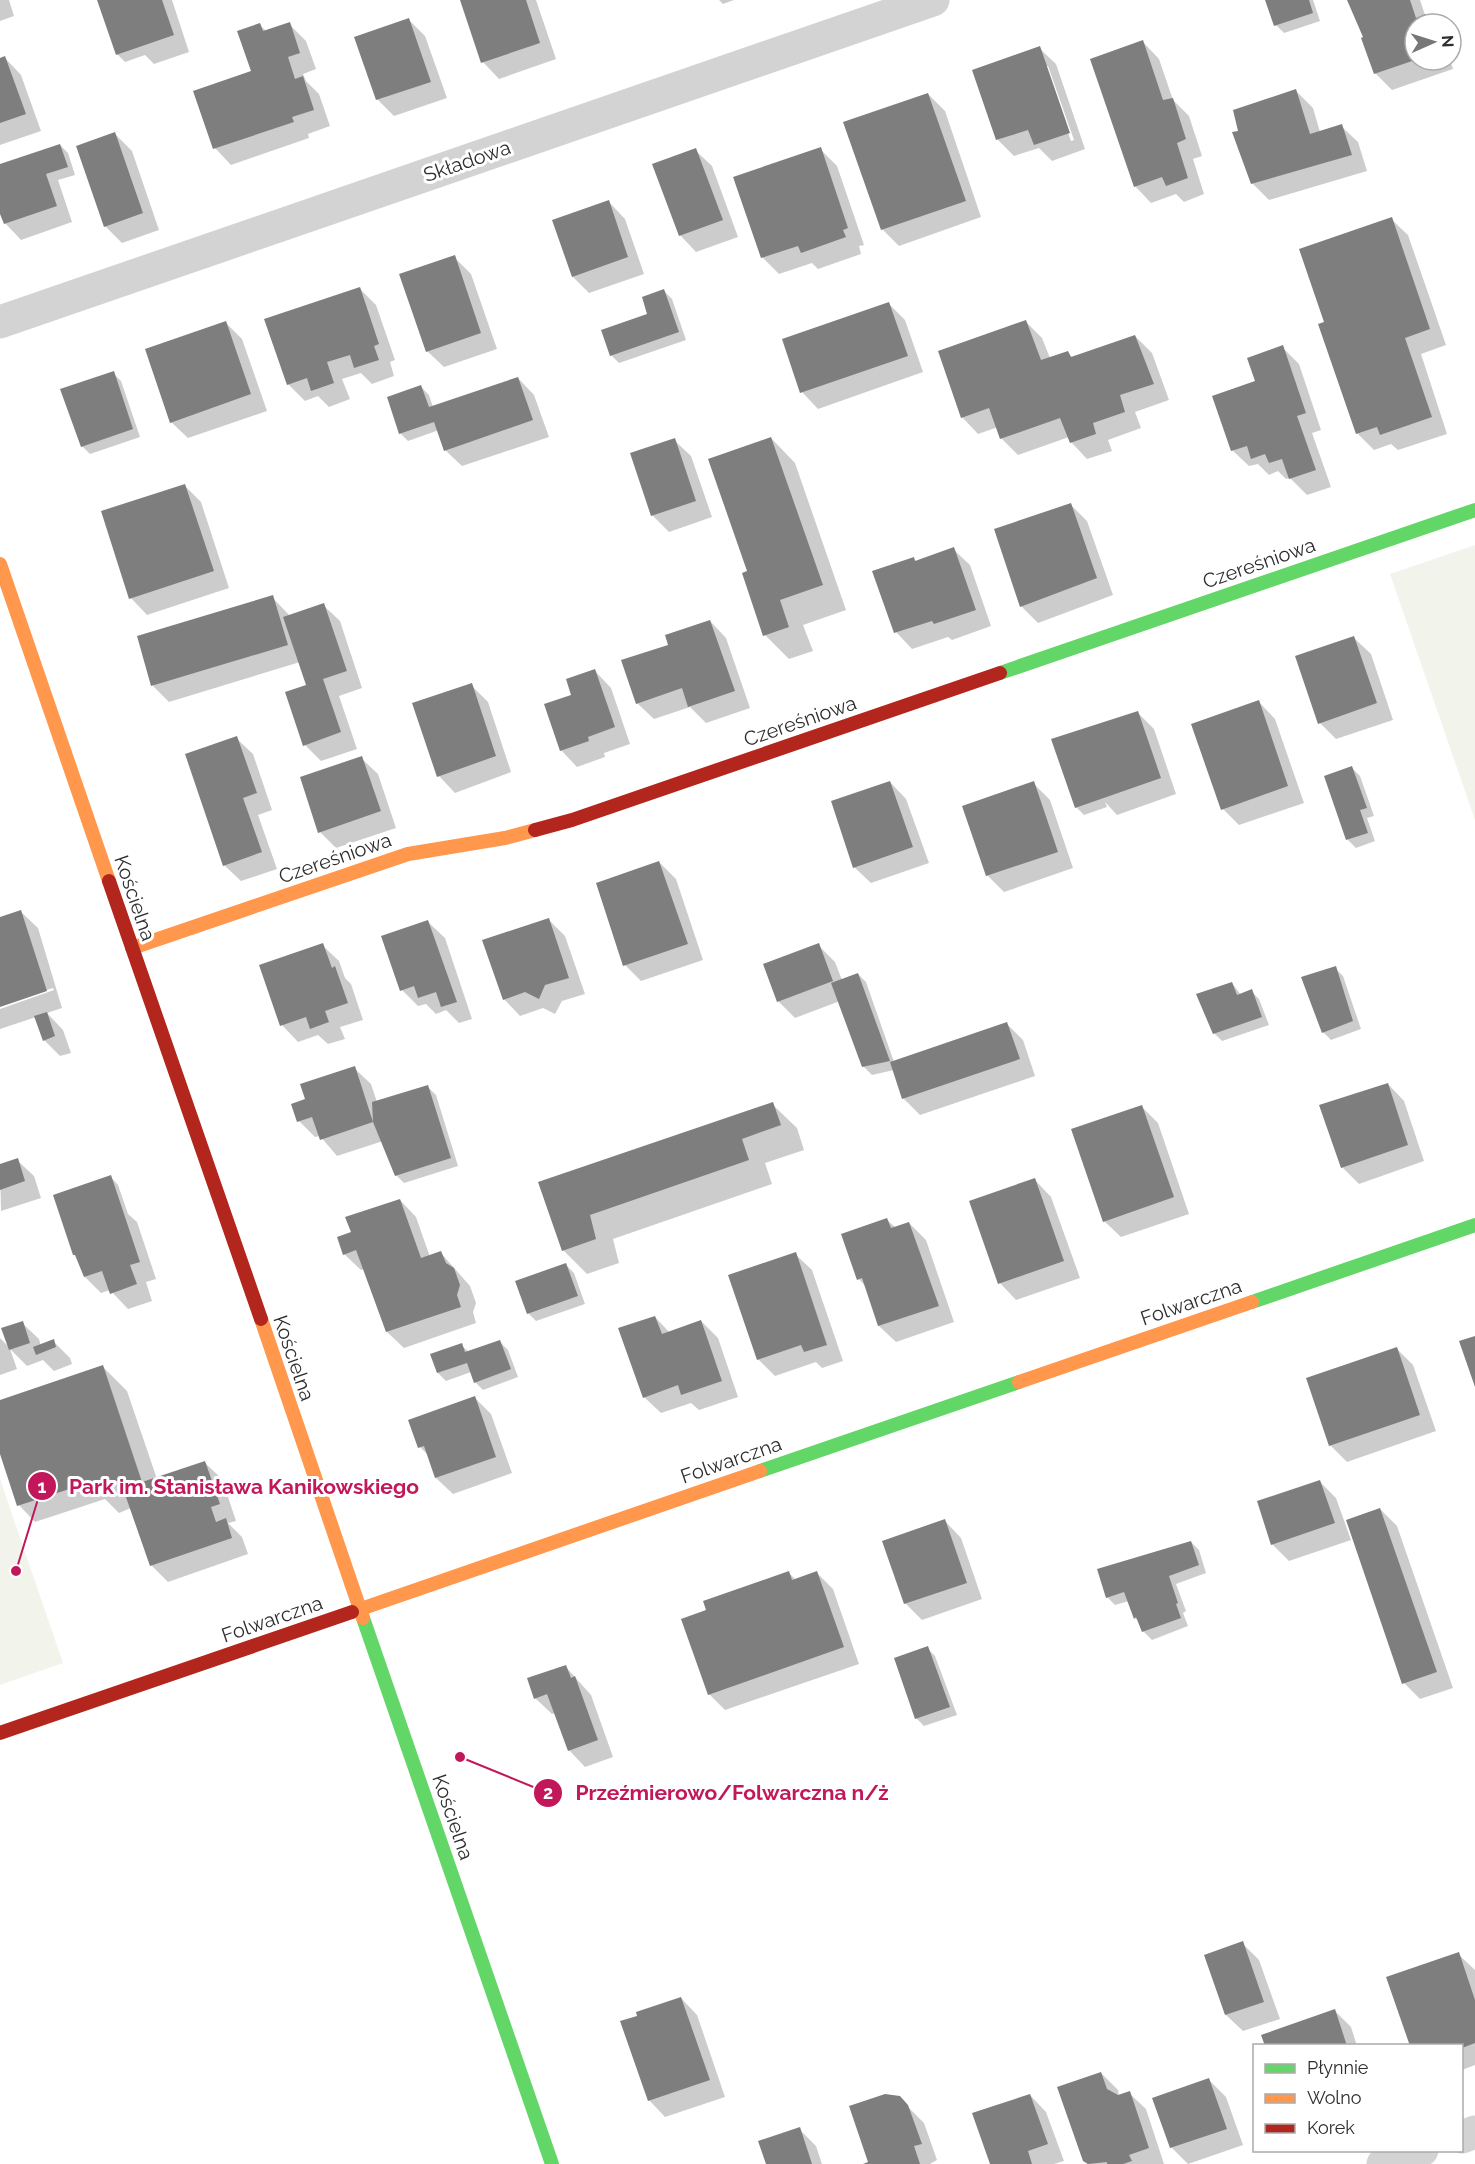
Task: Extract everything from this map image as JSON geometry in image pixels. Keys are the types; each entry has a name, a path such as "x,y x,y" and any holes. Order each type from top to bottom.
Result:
{"street":[{"name":"Składowa","path":"0,322 933,0"},
{"name":"Czereśniowa","path":"132,948 408,854 505,838 572,820 1475,510"},
{"name":"Kościelna","path":"0,564 552,2164"},
{"name":"Folwarczna","path":"0,1733 1475,1225"},
{"path":"1383,2164 1419,2152"}],"shaded area":[{"path":"1475,545 1475,820 1390,574"},
{"path":"0,1479 63,1663 0,1685"}],"building":[{"path":"97,0 162,0 174,35 116,55"},
{"path":"460,0 526,0 540,43 481,63"},
{"path":"1265,0 1309,0 1313,13 1274,26"},
{"path":"1347,0 1410,0 1414,12 1403,12 1403,64 1374,74 1361,38 1363,37"},
{"path":"409,18 431,82 376,100 354,37"},
{"path":"290,22 300,53 288,57 295,79 303,76 314,110 292,117 294,122 213,149 193,91 251,71 237,31 260,23 263,31"},
{"path":"1143,40 1163,100 1173,98 1186,139 1177,143 1188,178 1166,186 1162,177 1134,187 1090,59"},
{"path":"1040,46 1070,133 1034,145 1028,130 996,140 972,70"},
{"path":"5,56 26,114 0,123 0,58"},
{"path":"1296,89 1310,134 1342,124 1352,155 1251,184 1232,132 1238,131 1233,110"},
{"path":"928,93 966,201 881,230 843,122"},
{"path":"115,132 143,213 104,227 76,146"},
{"path":"60,144 68,167 46,174 57,206 4,224 0,214 0,164"},
{"path":"821,147 848,228 843,230 846,237 801,253 798,246 761,258 733,177"},
{"path":"696,148 723,220 679,236 652,164"},
{"path":"609,200 628,257 572,277 552,220"},
{"path":"1392,217 1430,329 1405,338 1432,417 1380,435 1377,427 1356,434 1318,324 1324,322 1299,249"},
{"path":"455,255 481,333 426,352 399,274"},
{"path":"360,287 379,344 374,346 379,360 354,368 350,355 327,362 334,383 311,391 307,378 287,385 264,319"},
{"path":"664,289 679,332 610,356 601,330 647,314 642,297"},
{"path":"889,302 908,356 800,393 782,339"},
{"path":"1026,320 1041,360 1068,351 1071,357 1135,335 1154,384 1120,395 1125,412 1093,423 1096,434 1070,443 1060,418 1000,439 989,408 961,418 938,351"},
{"path":"226,321 251,394 170,423 145,349"},
{"path":"1283,345 1306,413 1297,416 1316,470 1289,479 1282,459 1269,463 1265,454 1251,459 1247,446 1231,451 1212,396 1255,381 1247,358"},
{"path":"114,371 133,429 81,447 60,389"},
{"path":"518,377 533,420 444,451 434,422 399,434 387,397 421,385 429,407"},
{"path":"771,437 823,585 780,600 789,627 763,636 742,573 747,571 708,459"},
{"path":"675,438 696,501 651,516 630,453"},
{"path":"185,484 214,571 129,599 101,511"},
{"path":"1071,503 1097,578 1020,607 994,529"},
{"path":"954,547 976,610 934,624 932,621 894,633 872,571 914,557 915,561"},
{"path":"273,595 288,645 151,686 137,636"},
{"path":"324,603 347,671 323,679 341,732 303,746 285,692 306,685 283,617"},
{"path":"710,620 735,691 688,707 682,688 636,704 621,660 668,645 665,635"},
{"path":"1354,636 1377,703 1318,724 1295,656"},
{"path":"595,669 615,727 588,737 589,741 560,751 544,704 571,695 566,679"},
{"path":"472,683 496,756 437,777 412,703"},
{"path":"1259,700 1288,786 1221,810 1191,724"},
{"path":"1138,711 1161,778 1075,808 1051,739"},
{"path":"237,736 257,793 243,798 262,852 223,866 185,754"},
{"path":"362,756 381,811 318,833 300,777"},
{"path":"1352,766 1367,808 1360,810 1368,833 1346,840 1324,776"},
{"path":"890,781 913,847 853,868 831,801"},
{"path":"1034,781 1058,852 986,876 962,806"},
{"path":"659,861 688,944 623,966 596,883"},
{"path":"21,910 47,991 0,1007 0,917"},
{"path":"549,918 569,978 545,985 539,999 525,992 503,1000 482,940"},
{"path":"428,920 457,1002 441,1007 436,992 418,998 414,986 400,991 381,936"},
{"path":"323,943 332,968 335,966 348,1003 325,1011 329,1022 310,1029 306,1017 280,1026 259,965"},
{"path":"819,943 833,981 777,1002 763,964"},
{"path":"1336,966 1353,1021 1322,1033 1301,977"},
{"path":"858,973 890,1061 862,1067 831,983"},
{"path":"1232,982 1237,995 1252,989 1262,1017 1213,1034 1196,994"},
{"path":"47,1012 55,1036 43,1041 34,1016"},
{"path":"1007,1022 1020,1059 902,1099 890,1062"},
{"path":"355,1066 373,1122 320,1140 312,1117 297,1122 291,1104 305,1099 300,1084"},
{"path":"1388,1083 1408,1145 1341,1168 1319,1105"},
{"path":"428,1085 451,1158 395,1176 373,1122 372,1102"},
{"path":"773,1102 781,1125 742,1139 749,1160 590,1215 596,1239 562,1251 538,1182"},
{"path":"1142,1105 1174,1197 1103,1222 1071,1129"},
{"path":"18,1158 25,1181 0,1190 0,1164"},
{"path":"111,1175 140,1262 130,1265 137,1284 110,1294 102,1271 84,1277 73,1255 53,1195"},
{"path":"1035,1178 1064,1261 998,1284 969,1201"},
{"path":"400,1199 421,1258 441,1251 446,1263 454,1268 460,1285 457,1295 461,1307 386,1332 356,1250 343,1255 337,1237 351,1232 345,1217"},
{"path":"887,1218 891,1228 909,1222 939,1306 878,1326 862,1278 857,1280 841,1234"},
{"path":"796,1252 827,1345 804,1352 801,1345 757,1360 728,1275"},
{"path":"566,1263 578,1296 527,1314 515,1281"},
{"path":"655,1316 662,1334 701,1320 722,1381 681,1395 678,1385 643,1398 618,1328"},
{"path":"23,1321 30,1343 9,1350 1,1328"},
{"path":"1475,1336 1475,1387 1459,1341"},
{"path":"54,1339 56,1347 36,1355 33,1347"},
{"path":"500,1340 511,1369 474,1383 467,1363 437,1373 430,1354 462,1343 465,1352"},
{"path":"1397,1347 1420,1415 1329,1446 1306,1378"},
{"path":"103,1365 142,1482 205,1461 220,1504 211,1507 216,1522 226,1518 232,1538 150,1566 120,1480 93,1489 91,1482 17,1506 0,1454 0,1400"},
{"path":"475,1396 496,1457 435,1478 424,1446 418,1448 408,1420"},
{"path":"1320,1480 1335,1523 1271,1545 1257,1501"},
{"path":"1380,1508 1437,1672 1402,1684 1346,1520"},
{"path":"945,1519 967,1583 904,1604 882,1541"},
{"path":"1191,1541 1199,1565 1169,1576 1181,1618 1142,1632 1136,1617 1134,1619 1124,1592 1106,1598 1097,1569"},
{"path":"789,1571 792,1580 817,1571 844,1647 708,1695 681,1619 706,1610 703,1601"},
{"path":"928,1646 950,1707 915,1719 894,1658"},
{"path":"566,1665 571,1678 575,1676 598,1740 568,1751 547,1694 534,1699 527,1678"},
{"path":"1243,1941 1264,2002 1225,2015 1204,1955"},
{"path":"1459,1952 1475,2000 1475,2043 1463,2048 1463,2044 1409,2044 1386,1977"},
{"path":"681,1997 710,2080 648,2101 620,2021 637,2016 636,2012"},
{"path":"1335,2009 1346,2044 1264,2044 1261,2035"},
{"path":"1101,2072 1107,2089 1118,2095 1130,2091 1149,2148 1129,2155 1132,2161 1123,2164 1107,2164 1107,2162 1088,2164 1083,2161 1057,2087"},
{"path":"1209,2078 1227,2129 1170,2148 1152,2098"},
{"path":"885,2094 900,2096 908,2105 922,2144 914,2146 920,2164 863,2164 868,2162 849,2106"},
{"path":"1030,2094 1048,2144 1028,2151 1032,2164 990,2164 972,2113"},
{"path":"800,2127 812,2164 766,2164 758,2141"}],"traffic: fast":[{"path":"1000,673 1475,510"},
{"path":"1252,1302 1475,1225"},
{"path":"760,1471 1019,1382"},
{"path":"363,1618 552,2164"}],"traffic: slow":[{"path":"0,564 109,881"},
{"path":"132,948 408,854 505,838 535,830"},
{"path":"1019,1382 1252,1302"},
{"path":"261,1319 363,1618"},
{"path":"352,1612 760,1471"}],"traffic: jam":[{"path":"535,830 572,820 1000,673"},
{"path":"109,881 261,1319"},
{"path":"0,1733 352,1612"}],"place":[{"name":"Park im. Stanisława Kanikowskiego","path":"16,1571"},
{"name":"Przeźmierowo/Folwarczna n/ż","path":"460,1757"}]}
